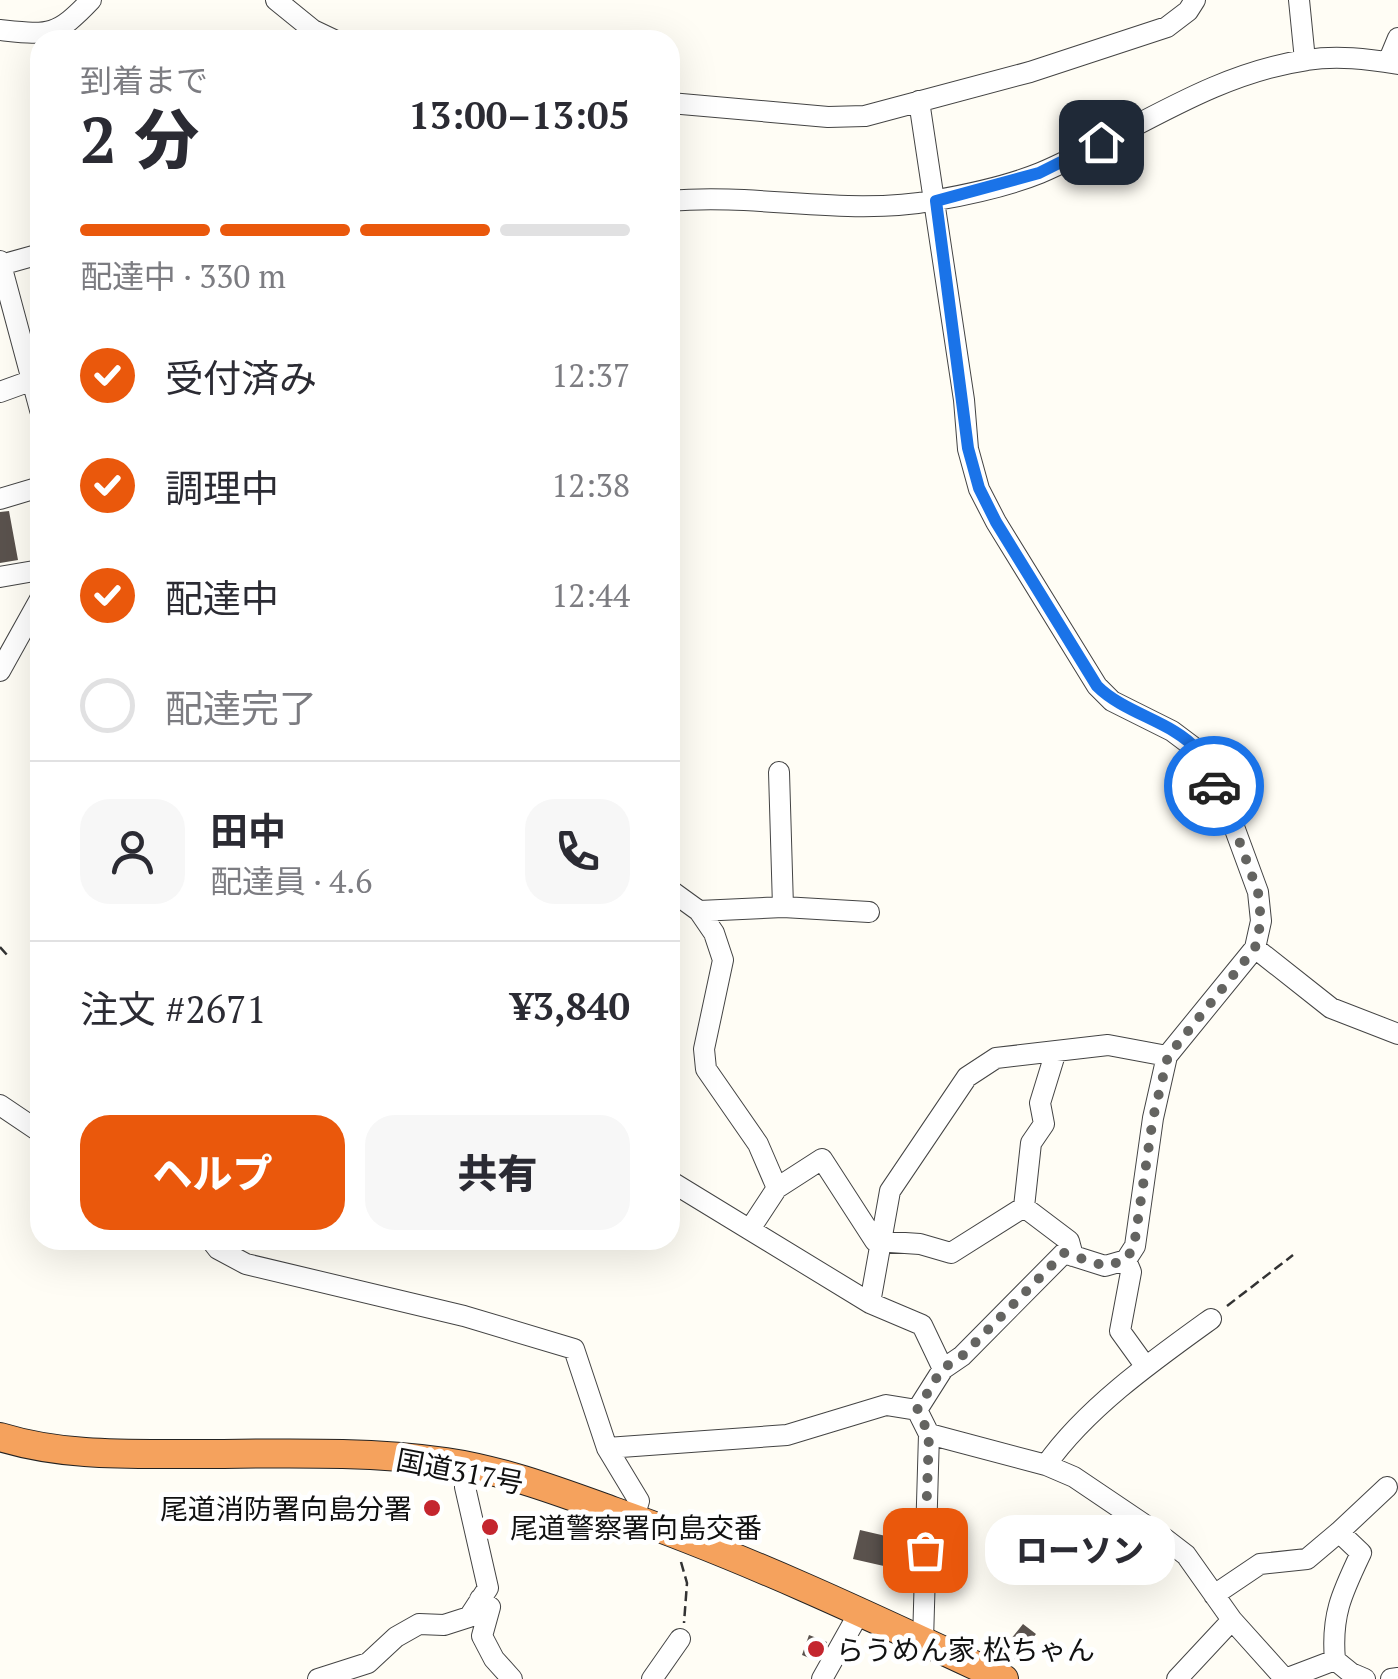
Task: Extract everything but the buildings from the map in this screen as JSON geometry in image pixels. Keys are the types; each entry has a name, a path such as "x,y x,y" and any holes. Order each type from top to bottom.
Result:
{"highway":[{"name":"国道317号","path":"0,1437 28,1446 102,1454 334,1453 467,1467 680,1535 1004,1679"}],"street":[{"path":"53,30 68,24 91,0"},
{"path":"276,0 313,30"},
{"path":"680,104 865,116 1030,72 1167,27 1188,11 1194,0"},
{"path":"1299,0 1306,60"},
{"path":"0,30 30,33"},
{"path":"680,201 700,198 857,206 936,201 1039,173 1236,77 1306,60 1340,58 1393,63 1398,38"},
{"path":"917,1410 942,1369 962,1356 1064,1253 1105,1266 1126,1260 1134,1246 1153,1118 1168,1056 1255,948 1261,921 1258,892 1233,824 1196,749 1172,731 1112,702 1097,686 979,488 968,448 919,102"},
{"path":"30,256 0,263 9,335 30,376"},
{"path":"0,392 30,381"},
{"path":"0,499 30,490"},
{"path":"0,576 30,572"},
{"path":"0,671 30,617"},
{"path":"779,772 783,907"},
{"path":"680,897 699,911 714,934 722,960 704,1048 706,1069 758,1144 778,1188"},
{"path":"699,911 783,907 869,912"},
{"path":"1255,948 1331,1008 1398,1034"},
{"path":"870,1303 890,1191 967,1077 996,1058 1108,1045 1168,1056"},
{"path":"1024,1207 1031,1143 1044,1124 1040,1103 1056,1051"},
{"path":"0,1106 30,1126"},
{"path":"750,1229 778,1188 822,1159 875,1240 881,1242 920,1244 951,1253 1024,1207"},
{"path":"680,1187 870,1303 922,1325 942,1369"},
{"path":"1024,1207 1069,1240 1073,1256"},
{"path":"220,1250 246,1264 464,1316 574,1349 607,1448 639,1501 634,1518"},
{"path":"1126,1260 1131,1272 1120,1331 1146,1366"},
{"path":"1046,1466 1060,1446 1146,1366 1211,1319"},
{"path":"607,1448 787,1435 886,1405 917,1410"},
{"path":"917,1410 929,1434 922,1641"},
{"path":"929,1434 1074,1477 1160,1534 1186,1556 1232,1620 1285,1679 1336,1660"},
{"path":"318,1679 368,1664 396,1638 419,1624 444,1626 469,1616 488,1588 465,1488 467,1467"},
{"path":"1214,1595 1260,1564 1307,1559 1387,1487"},
{"path":"1365,1679 1351,1674 1336,1660 1333,1637 1336,1605 1361,1554 1367,1506"},
{"path":"1339,1532 1361,1554"},
{"path":"480,1599 490,1607 482,1636 494,1659 512,1679"},
{"path":"822,1679 859,1613"},
{"path":"1177,1679 1232,1620"},
{"path":"652,1679 680,1639"}],"path":[{"path":"0,947 8,956"},
{"path":"1211,1319 1293,1255"},
{"path":"680,1535 676,1548 687,1583 686,1616 680,1639"}],"way so far":[{"path":"925,1550 929,1434 917,1410 942,1369 962,1356 1064,1253 1105,1266 1126,1260 1134,1246 1153,1118 1168,1056 1255,948 1261,921 1258,892 1214,786"}],"place":[{"name":"尾道消防署向島分署","path":"432,1508"},
{"name":"尾道警察署向島交番","path":"490,1527"},
{"name":"ローソン","path":"925,1550"},
{"name":"らうめん家 松ちゃん","path":"816,1649"}],"route":[{"path":"1101,142 1039,173 936,201 968,448 979,488 996,522 1097,686 1112,702 1172,731 1196,749 1214,786"}]}
